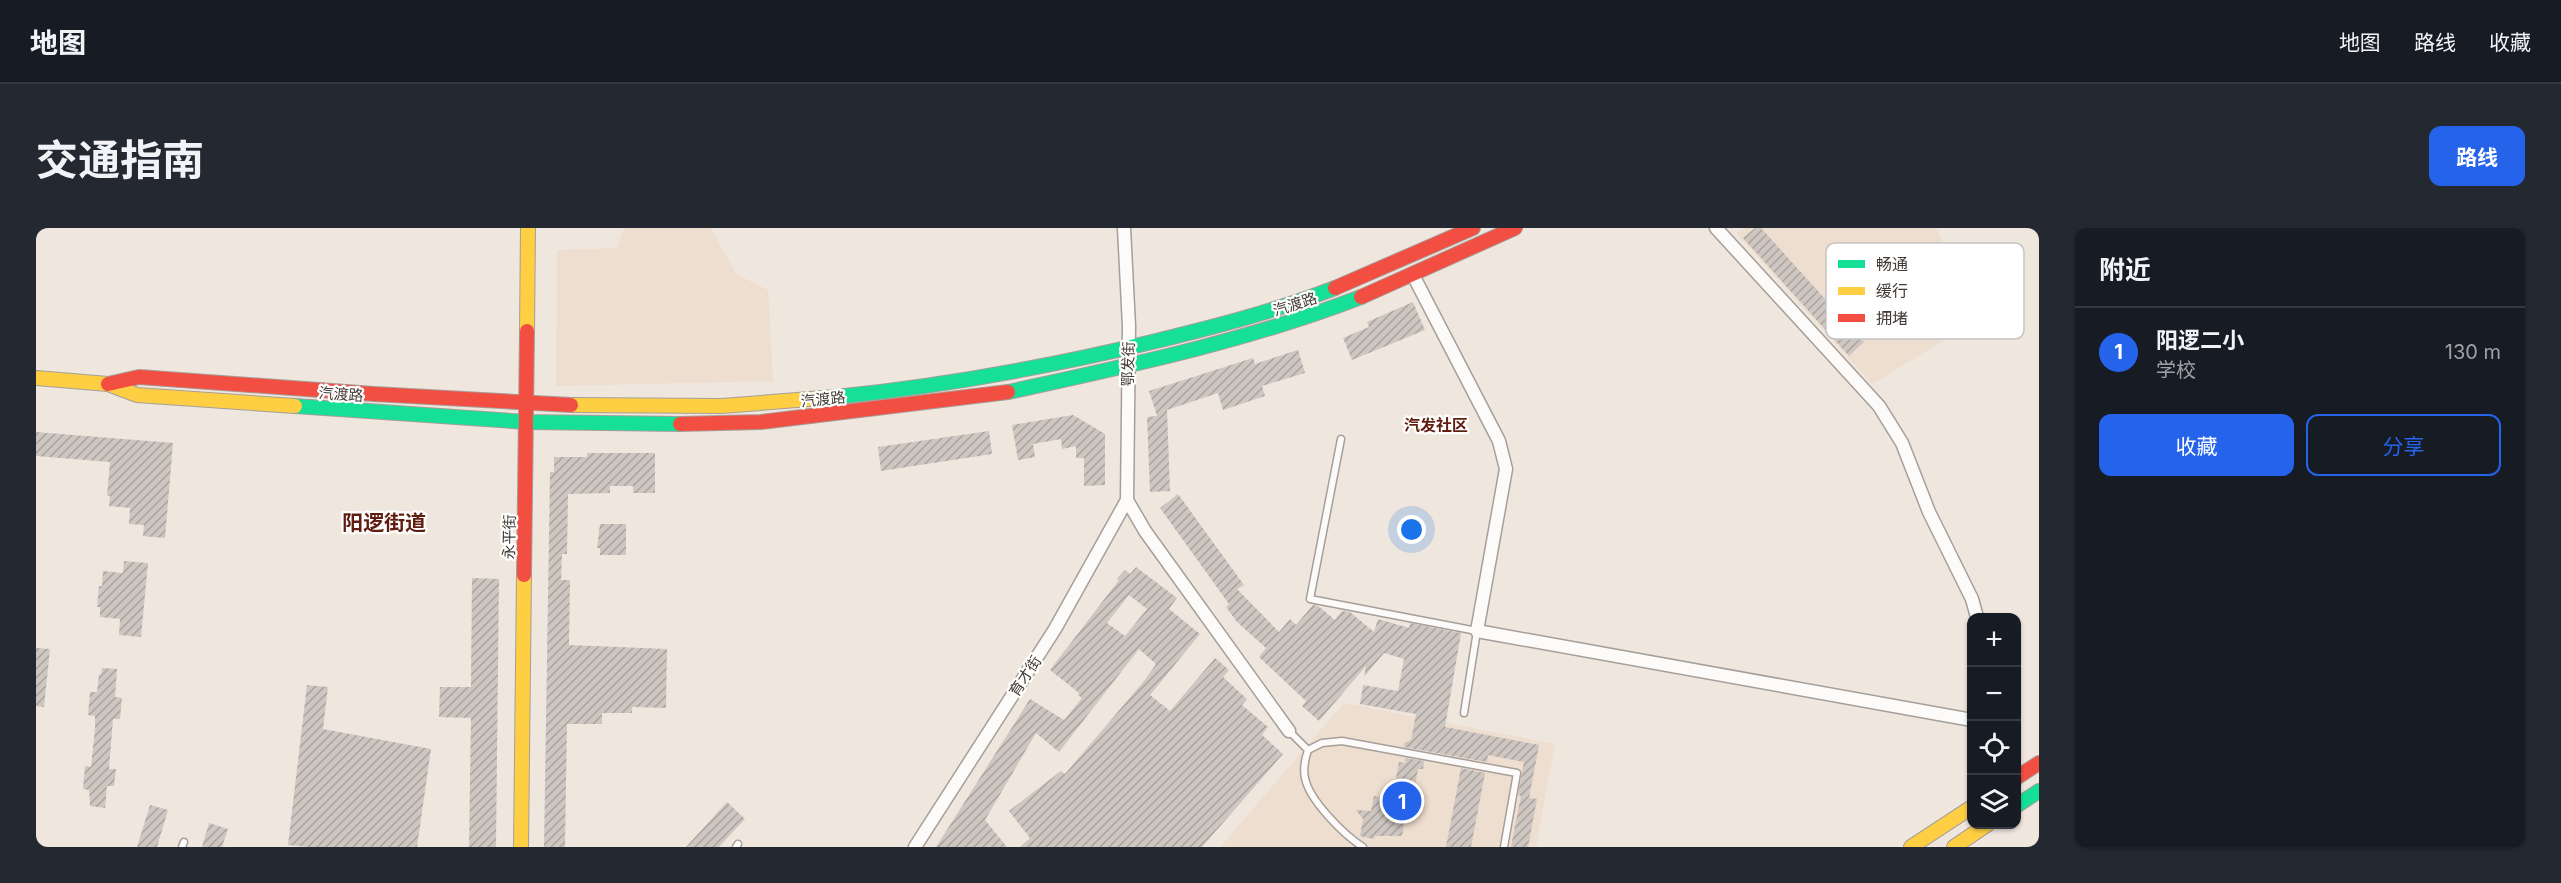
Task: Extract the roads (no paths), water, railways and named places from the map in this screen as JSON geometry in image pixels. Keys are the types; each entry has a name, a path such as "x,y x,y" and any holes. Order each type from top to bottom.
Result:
{"main road":[{"name":"永平街","path":"521,847 528,228"},
{"name":"汽渡路","path":"108,384 139,377 527,404 634,407 760,404 995,376 1129,347 1246,317 1322,293 1473,228"},
{"name":"汽渡路","path":"36,378 108,384 137,395 527,422 634,425 761,422 998,394 1128,366 1284,325 1361,298 1515,228"},
{"path":"2021,775 2039,763"},
{"path":"2021,803 2039,791"},
{"path":"1911,847 1967,810"},
{"path":"1954,847 1982,829"}],"street":[{"name":"鄂发街","path":"1124,228 1129,347 1127,500"},
{"path":"1716,228 1879,406 1902,443 1933,521 1971,598 1976,613"},
{"path":"1413,275 1499,441 1504,456 1506,469 1477,632 1967,719"},
{"path":"1127,500 1145,531 1289,731"},
{"name":"育才街","path":"915,847 1055,629 1127,500"}],"lane":[{"path":"1341,439 1310,599 1477,632 1464,713"},
{"path":"1289,731 1308,750"},
{"path":"1308,750 1322,743 1342,741 1517,773 1504,847"},
{"path":"1308,750 1304,770 1308,789 1347,836 1363,847"}],"place":[{"name":"阳逻二小","path":"1402,801"}],"district":[{"name":"汽发社区","path":"1436,425"},
{"name":"阳逻街道","path":"384,522"}]}
